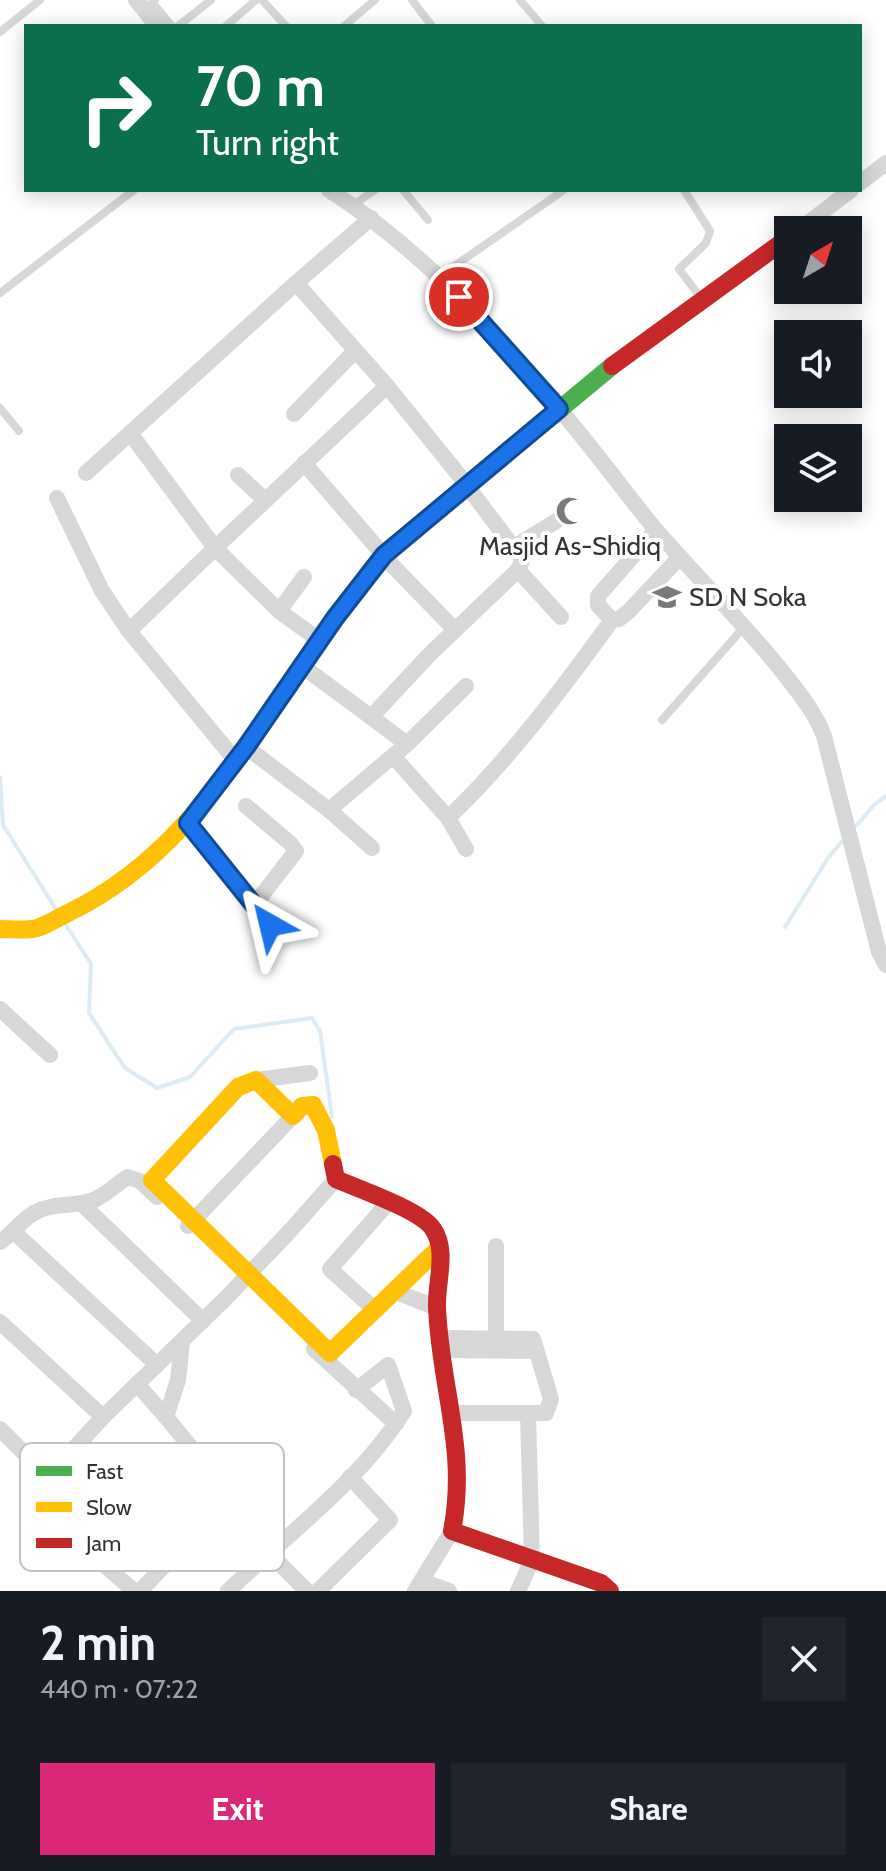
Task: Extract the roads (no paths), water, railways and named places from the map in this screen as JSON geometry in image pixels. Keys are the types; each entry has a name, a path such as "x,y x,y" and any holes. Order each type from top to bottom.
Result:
{"street":[{"path":"146,3 156,24"},
{"path":"862,181 886,163"},
{"path":"332,192 371,218 440,276 559,409 656,530 745,627 816,717 824,736 879,952 886,965"},
{"path":"817,216 848,192"},
{"path":"86,473 371,218"},
{"path":"0,929 36,928 96,899 145,865 188,823 307,670 319,640 388,559 471,491 559,409 633,348 774,248"},
{"path":"296,283 387,386 522,561 518,570 371,717"},
{"path":"294,414 355,351"},
{"path":"129,631 264,499 387,386"},
{"path":"130,433 215,548 279,611 319,640"},
{"path":"304,463 455,630"},
{"path":"238,475 264,499"},
{"path":"57,498 102,591 129,631 241,754 329,810 372,848"},
{"path":"514,547 558,520"},
{"path":"612,620 598,605 598,596 656,530"},
{"path":"448,818 474,793 532,724 612,620 628,612 680,557"},
{"path":"518,570 561,617"},
{"path":"279,611 304,577"},
{"path":"307,670 407,744"},
{"path":"329,810 407,744 466,686"},
{"path":"393,756 448,818 466,849"},
{"path":"246,806 296,851 255,904"},
{"path":"188,823 270,925"},
{"path":"0,1009 50,1055"},
{"path":"310,1073 256,1080 238,1087 152,1180 191,1223 330,1353 439,1248"},
{"path":"256,1080 293,1116"},
{"path":"191,1223 307,1104 313,1105 320,1113 336,1179"},
{"path":"0,1242 15,1233 21,1222 34,1213 56,1204 95,1200 128,1177 140,1181 191,1223"},
{"path":"336,1179 417,1215 432,1225 439,1239 437,1308 453,1413 460,1486 452,1531 419,1586 449,1591"},
{"path":"79,1443 156,1364 182,1343 336,1179"},
{"path":"81,1203 203,1321"},
{"path":"375,1310 330,1269 388,1203"},
{"path":"15,1233 156,1364"},
{"path":"496,1246 496,1337"},
{"path":"246,1276 356,1390 396,1424"},
{"path":"394,1291 437,1308"},
{"path":"0,1322 103,1417"},
{"path":"442,1344 496,1337 533,1339 551,1399 546,1413 453,1413"},
{"path":"166,1417 178,1380 182,1343"},
{"path":"442,1344 536,1351"},
{"path":"284,1539 350,1477 404,1411 388,1365 356,1390"},
{"path":"137,1384 186,1443"},
{"path":"518,1591 532,1560 528,1413"},
{"path":"0,1429 20,1449"},
{"path":"318,1591 390,1520 350,1477"},
{"path":"452,1531 601,1583 610,1591"},
{"path":"284,1568 307,1591"},
{"path":"113,1571 137,1591 157,1571"},
{"path":"228,1591 250,1571"}],"lane":[{"path":"0,32 40,0"},
{"path":"178,24 211,0"},
{"path":"228,24 256,0"},
{"path":"262,0 284,24"},
{"path":"346,24 375,0"},
{"path":"412,0 430,24"},
{"path":"520,0 540,24"},
{"path":"146,3 172,24"},
{"path":"0,293 131,192"},
{"path":"353,205 372,192"},
{"path":"405,192 428,220"},
{"path":"440,276 561,192"},
{"path":"685,192 710,231 706,243 679,269 702,299"},
{"path":"0,408 19,431"},
{"path":"662,720 745,627"}],"waterway":[{"path":"0,777 3,825 57,911"},
{"path":"854,828 886,796"},
{"path":"785,927 828,858 845,838"},
{"path":"64,922 91,964 89,1013 125,1068 157,1088 190,1077 234,1029 312,1018 320,1031 332,1117"}],"place":[{"name":"Masjid As-Shidiq","path":"570,511"},
{"name":"SD N Soka","path":"667,597"}]}
